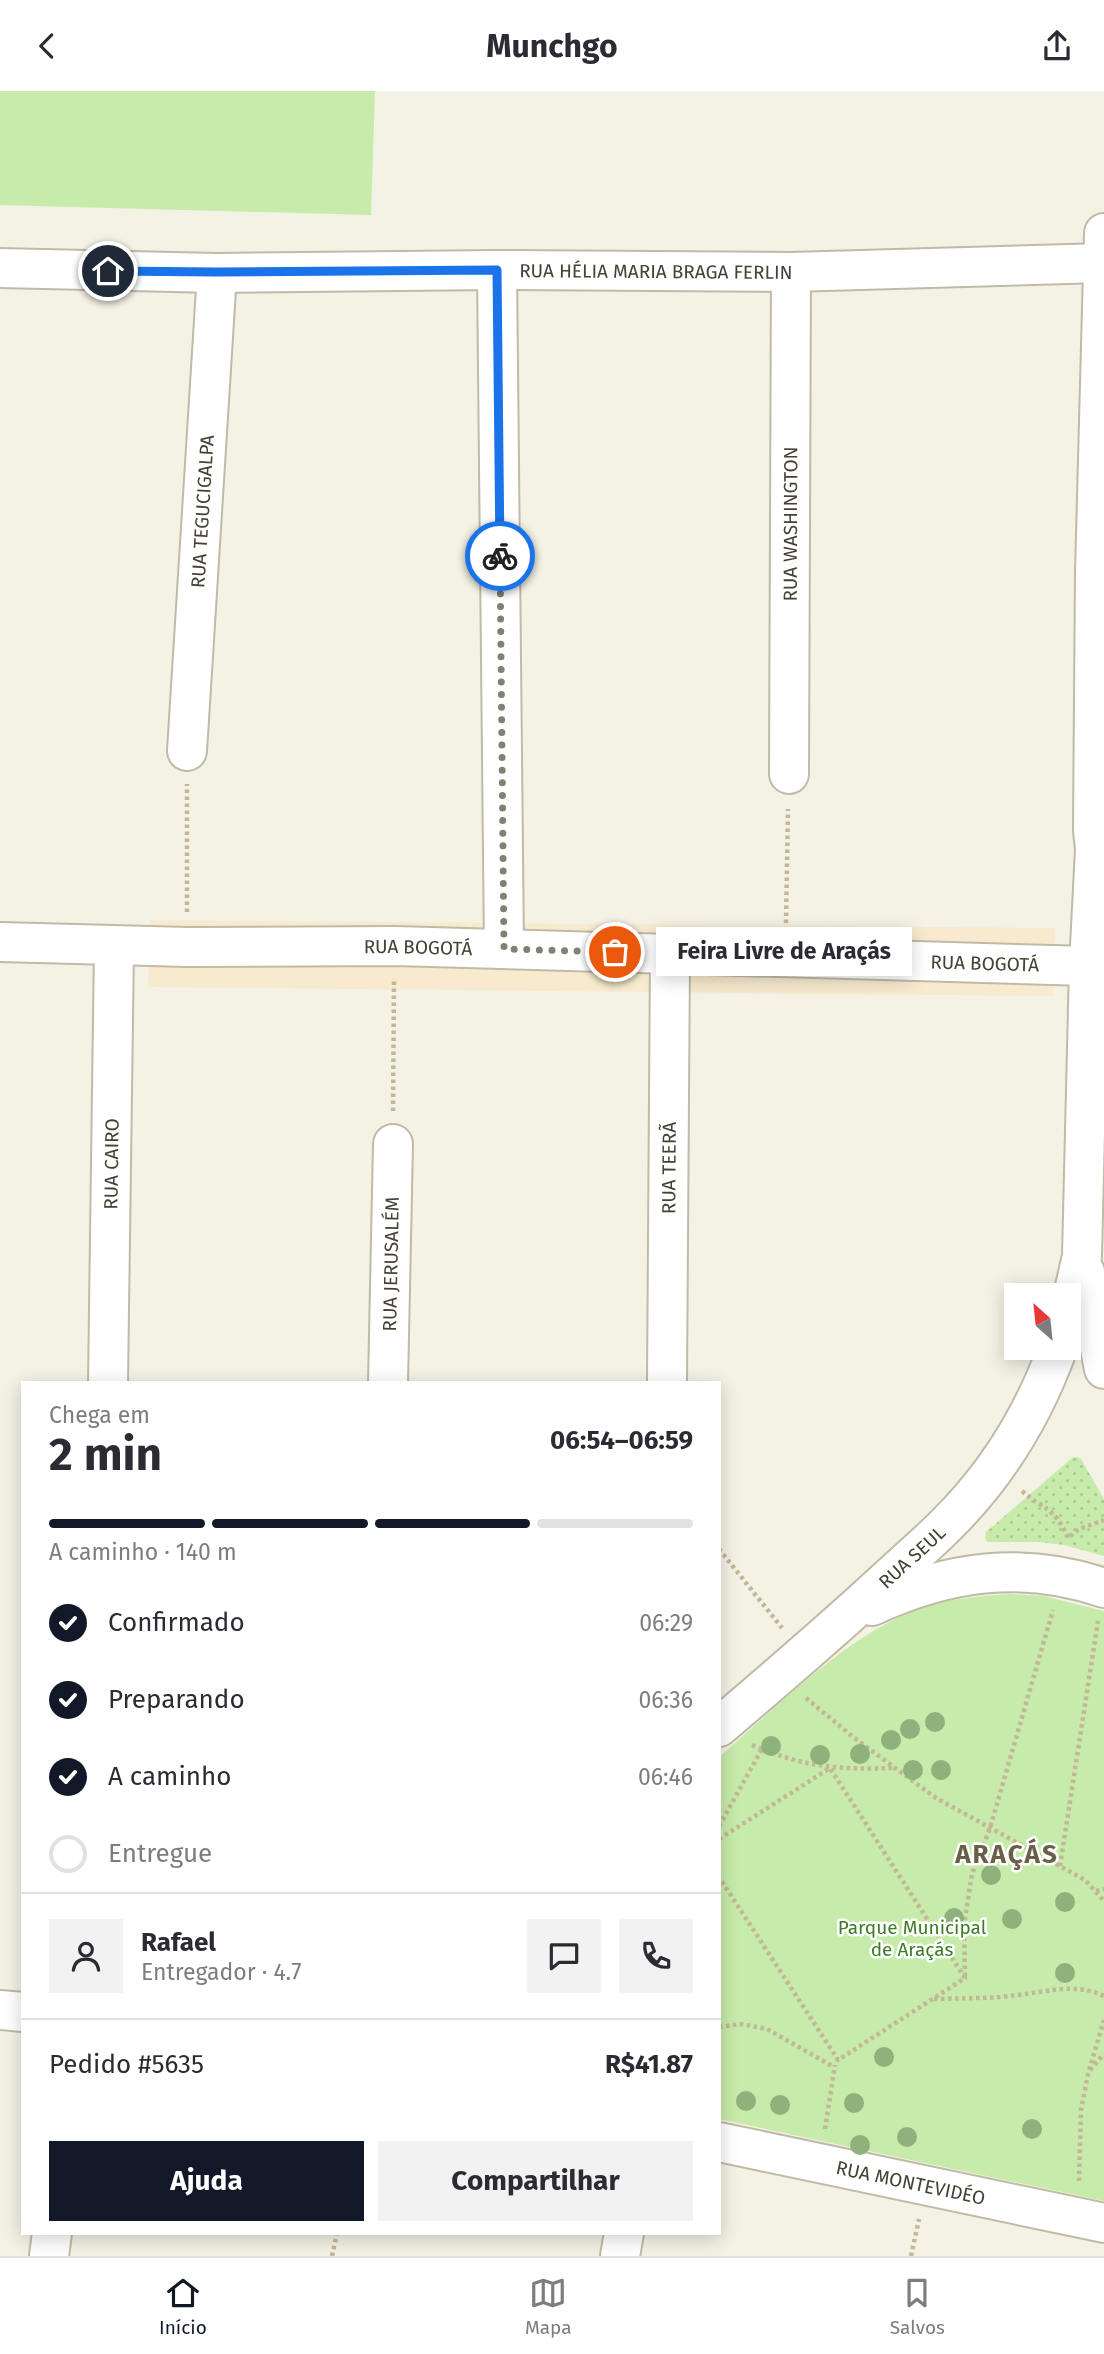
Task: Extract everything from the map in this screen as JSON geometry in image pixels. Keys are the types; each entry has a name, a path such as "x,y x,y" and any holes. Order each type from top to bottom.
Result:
{"street":[{"name":"RUA HÉLIA MARIA BRAGA FERLIN","path":"0,268 217,272 790,272 1103,253"},
{"path":"1076,1283 1082,1256 1094,1161 1089,965 1100,849 1093,831 1095,586 1103,253"},
{"path":"497,270 504,949"},
{"name":"RUA TEGUCIGALPA","path":"187,751 217,272"},
{"name":"RUA WASHINGTON","path":"789,774 790,272"},
{"name":"RUA BOGOTÁ","path":"0,942 187,947 395,946 1089,965"},
{"name":"RUA CAIRO","path":"108,1381 114,946"},
{"name":"RUA TEERÃ","path":"667,1381 670,954"},
{"name":"RUA JERUSALÉM","path":"388,1381 393,1144"},
{"path":"1082,1256 1091,1314 1104,1369"},
{"name":"RUA SEUL","path":"733,1735 808,1652 946,1525 995,1467 1018,1434 1036,1401 1053,1360"},
{"path":"808,1652 840,1626 871,1606 904,1591 939,1580 1011,1572 1060,1576 1102,1602"},
{"path":"0,2010 21,2012"},
{"name":"RUA MONTEVIDÉO","path":"721,2141 1090,2220"},
{"path":"49,2256 52,2235"},
{"path":"620,2256 624,2235"}],"path":[{"path":"187,751 187,947"},
{"path":"786,957 789,774"},
{"path":"393,1144 395,946"},
{"path":"995,1467 1028,1497 1051,1510 1068,1538 1079,1529 1104,1520"},
{"path":"721,1551 808,1652"},
{"path":"1060,1866 1102,1602"},
{"path":"965,1978 963,1952 967,1899 972,1874 990,1828 1054,1606"},
{"path":"803,1695 936,1798 1085,1880 1104,1901"},
{"path":"733,1735 762,1749 810,1765 830,1768 895,1768"},
{"path":"721,1822 762,1749"},
{"path":"830,1768 965,1978"},
{"path":"721,1838 830,1768"},
{"path":"721,1880 838,2060"},
{"path":"1097,1891 1104,1889"},
{"path":"824,2133 834,2067 838,2060 965,1978"},
{"path":"933,1999 1009,1996 1069,1987 1092,1990 1104,1996"},
{"path":"1090,2220 1081,2110 1088,2074 1104,2020"},
{"path":"721,2027 741,2024 767,2029 834,2067"},
{"path":"1088,2074 1104,2054"},
{"path":"332,2256 337,2235"}],"shaded area":[{"path":"150,920 1055,928 1053,996 148,987"}],"green space":[{"path":"0,91 375,91 371,215 0,205"},
{"path":"1072,1458 1081,1459 1104,1499 1104,1556 1064,1545 988,1542 985,1539 986,1532"},
{"name":"Parque Municipal de Araçás","path":"1010,1594 1044,1596 1104,1611 1104,2201 721,2119 721,1755 810,1677 885,1624 935,1604"}],"way so far":[{"path":"500,556 504,949 615,952"}],"place":[{"name":"Feira Livre de Araçás","path":"615,952"}],"district":[{"name":"ARAÇÁS","path":"1007,1854"}],"route":[{"path":"108,271 497,270 500,556"}]}
